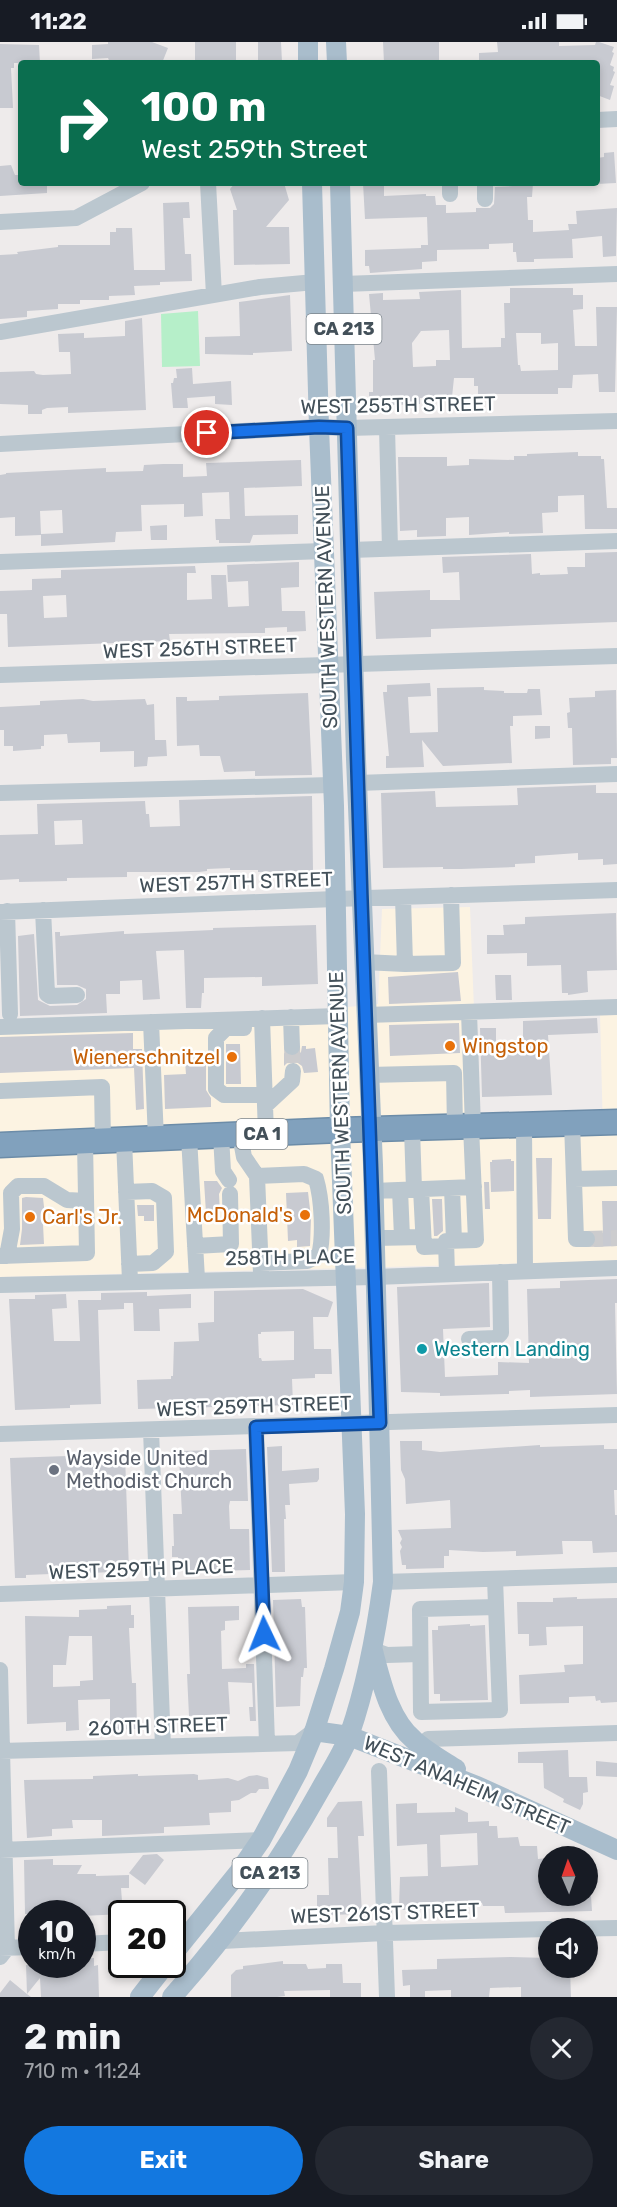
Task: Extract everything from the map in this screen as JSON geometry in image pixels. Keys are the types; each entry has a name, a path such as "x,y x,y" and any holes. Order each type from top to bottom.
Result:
{"highway":[{"name":"CA 1","path":"0,1145 617,1122"}],"main road":[{"path":"308,42 308,60"},
{"path":"336,42 337,60"},
{"name":"SOUTH WESTERN AVENUE","path":"186,1931 239,1872 261,1840 298,1771 334,1669 350,1612 354,1582 355,1514 340,1131 329,665 312,186"},
{"name":"SOUTH WESTERN AVENUE","path":"172,1997 222,1941 268,1876 304,1820 349,1736 373,1650 383,1582 375,1238 357,783 340,186"},
{"path":"373,1650 389,1704 400,1724 412,1739 477,1786"},
{"name":"WEST ANAHEIM STREET","path":"314,1731 349,1736 477,1786 617,1850"},
{"path":"140,1997 155,1978"}],"street":[{"path":"600,120 617,119"},
{"path":"0,222 76,218 136,186"},
{"path":"208,186 214,295"},
{"path":"343,284 617,274"},
{"path":"0,332 260,287 315,282"},
{"name":"WEST 255TH STREET","path":"0,444 319,427 617,421"},
{"path":"387,427 390,549"},
{"path":"351,550 617,541"},
{"path":"0,562 324,551"},
{"name":"WEST 256TH STREET","path":"0,675 617,656"},
{"path":"357,783 617,774"},
{"path":"0,793 332,785"},
{"name":"WEST 257TH STREET","path":"4,912 335,898 617,890"},
{"path":"364,962 453,963 451,895"},
{"path":"403,897 405,964"},
{"path":"43,910 47,994 50,996 77,995"},
{"path":"4,912 5,1020 262,1023"},
{"path":"366,1015 617,1007"},
{"path":"466,1127 469,1012"},
{"path":"293,1071 292,1081 265,1100 224,1095 216,1089 216,1038 226,1028 291,1017 338,1016"},
{"path":"291,1017 292,1047"},
{"path":"151,1022 156,1138"},
{"path":"262,1023 266,1134"},
{"path":"368,1075 454,1073 466,1127 474,1187 476,1240 424,1247 412,1189"},
{"path":"0,1091 102,1087 104,1141 86,1201 87,1253 4,1256 12,1230 11,1193 18,1186 44,1186 67,1200 86,1201"},
{"path":"572,1123 576,1239 587,1239"},
{"path":"524,1125 525,1271"},
{"path":"402,1238 412,1189 412,1129"},
{"path":"230,1136 257,1176 261,1270 307,1261 318,1255 321,1246 320,1203 316,1179 304,1174 257,1176"},
{"path":"195,1246 231,1244 230,1187 223,1171 230,1136"},
{"path":"189,1137 197,1280"},
{"path":"104,1141 126,1192 130,1281"},
{"path":"574,1179 617,1178"},
{"path":"373,1191 474,1187"},
{"path":"447,1274 452,1188"},
{"path":"126,1192 152,1191 164,1198 166,1252 153,1263 129,1264"},
{"path":"375,1238 423,1237"},
{"name":"258TH PLACE","path":"0,1285 197,1280 261,1270 375,1277 617,1268"},
{"path":"469,1339 495,1338 501,1333 500,1272"},
{"name":"WEST 259TH STREET","path":"0,1434 617,1415"},
{"path":"256,1427 267,1743"},
{"path":"151,1430 163,1747"},
{"path":"383,1582 617,1575"},
{"path":"495,1579 500,1710 421,1712 420,1609 496,1607"},
{"path":"430,1581 431,1608"},
{"name":"WEST 259TH PLACE","path":"0,1594 354,1582"},
{"path":"373,1650 387,1655 420,1654"},
{"path":"0,1670 2,1951 18,1949"},
{"name":"260TH STREET","path":"1,1751 298,1743 314,1731"},
{"path":"428,1739 617,1733"},
{"path":"379,1771 387,1997"},
{"path":"3,1850 261,1840"},
{"path":"598,1928 617,1928"},
{"name":"WEST 261ST STREET","path":"222,1941 385,1933 538,1929"}],"shaded area":[{"path":"470,907 479,1137 603,1133 600,1014 617,1013 617,1261 0,1277 0,1021 318,1010 378,1004 382,909"}],"green space":[{"path":"198,311 200,366 162,367 161,314"}],"building":[{"path":"108,42 152,42 168,48 163,60 92,59 92,45 108,44"},
{"path":"195,42 236,42 236,60 195,60"},
{"path":"258,42 281,42 282,60 258,60"},
{"path":"383,42 439,42 439,60 384,60"},
{"path":"497,42 559,42 559,46 595,45 599,42 614,47 610,65 614,67 615,72 610,85 614,86 610,100 600,96 600,60 479,60 479,53 498,52"},
{"path":"0,44 39,45 40,60 18,60 18,63 14,63 14,68 11,68 13,108 0,108"},
{"path":"614,152 616,183 600,184 600,158 604,157 604,153"},
{"path":"11,165 15,175 18,175 18,186 47,186 47,193 0,196 0,166"},
{"path":"232,186 285,186 289,200 266,227 289,227 290,264 234,265 233,210 237,210 230,189"},
{"path":"363,186 384,186 384,196 426,194 426,196 435,196 436,205 446,205 446,213 476,212 476,208 490,208 494,204 495,187 533,186 532,197 527,197 528,220 533,220 533,232 569,230 568,224 577,224 576,211 617,208 616,256 603,257 602,236 572,239 573,258 517,262 516,252 513,252 513,243 489,244 489,249 437,250 437,261 422,262 422,269 370,273 369,266 365,266 365,250 421,248 421,245 428,245 427,217 365,219"},
{"path":"189,202 190,218 183,218 185,254 191,254 192,281 134,286 135,295 109,296 109,300 80,300 80,304 58,304 58,309 27,311 27,317 0,319 0,255 18,254 17,252 58,247 58,245 110,245 110,232 116,232 116,228 132,228 134,270 165,270 163,203"},
{"path":"510,288 573,288 573,295 583,295 583,309 573,310 575,346 597,346 596,307 617,307 615,392 599,392 598,374 573,375 572,388 558,388 558,394 478,394 478,386 474,386 474,378 454,378 452,397 420,398 420,404 369,406 369,392 373,392 373,360 375,360 369,294 383,293 383,300 420,299 419,292 461,290 462,348 501,347 501,338 505,338 504,303 510,303","holes":["449,330 450,360 436,360 436,366 413,367 412,343 421,331","516,333 541,333 541,344 558,343 558,370 521,371 518,365"]},
{"path":"290,295 292,351 253,353 253,355 205,354 205,337 240,336 239,302"},
{"path":"142,318 146,410 68,413 68,407 47,408 42,410 42,414 28,414 28,405 0,404 0,372 34,371 36,374 43,375 71,374 70,352 59,352 58,334 84,333 84,338 125,336 125,321"},
{"path":"192,368 193,384 231,381 232,405 215,404 215,396 187,398 188,408 173,408 171,383 174,378 177,378 176,369"},
{"path":"578,452 578,456 601,456 601,459 604,459 607,508 617,508 617,529 585,529 584,495 558,496 558,512 542,513 543,533 509,534 509,532 469,535 469,517 446,518 446,536 417,537 417,530 400,531 398,457 447,457 447,466 469,465 469,459 514,460 514,456 527,456 527,454"},
{"path":"301,460 302,486 244,488 245,516 298,515 298,534 253,535 250,543 219,543 219,540 216,540 215,519 230,519 229,492 202,493 203,516 184,517 184,504 141,505 142,531 116,532 115,542 41,546 41,535 15,536 15,517 0,518 0,475 6,473 106,468 106,472 143,471 144,465 183,464 183,477 207,476 206,463","holes":["62,510 63,533 41,534 40,511"]},
{"path":"167,525 167,540 151,540 150,526"},
{"path":"617,552 617,622 431,629 431,637 376,639 374,592 430,590 430,600 460,600 459,572 443,573 442,557 531,554 532,574 540,573 540,575 568,574 567,567 585,567 585,553"},
{"path":"299,562 299,587 281,588 282,611 305,611 306,631 287,632 287,627 265,628 265,633 169,634 170,641 8,647 7,614 0,614 0,591 32,590 32,579 61,578 61,570 195,566 196,573 187,573 187,600 212,599 211,575 226,575 228,607 249,606 248,581 228,582 227,565","holes":["66,595 67,617 44,618 43,596"]},
{"path":"430,683 431,696 408,697 410,733 438,732 437,688 484,687 484,690 504,691 504,693 527,693 528,689 540,689 542,715 513,716 513,726 510,726 512,763 443,766 422,740 424,767 386,768 386,756 389,756 383,692 387,692 387,685"},
{"path":"616,690 617,758 611,758 611,764 573,765 572,728 568,728 567,713 570,712 569,698 595,697 595,691"},
{"path":"308,693 312,775 255,776 255,771 224,772 220,756 200,756 199,745 177,746 176,697 187,697 187,701 219,700 219,696"},
{"path":"83,699 93,701 145,699 147,705 154,704 155,740 166,740 167,756 148,757 147,766 134,767 134,751 100,752 100,742 68,743 67,734 44,735 44,746 41,746 41,749 13,751 13,746 4,746 4,730 0,730 0,707 40,705 40,701"},
{"path":"535,726 550,726 550,738 535,739"},
{"path":"596,785 596,793 617,793 617,864 603,865 603,859 578,860 578,853 535,856 535,863 515,864 515,867 383,868 381,793 435,791 436,807 518,805 517,788"},
{"path":"312,796 313,871 258,872 258,870 230,870 230,868 207,869 207,871 199,872 127,872 127,877 67,878 67,881 0,880 0,835 38,834 37,804 145,801 150,827 180,826 179,800","holes":["82,820 83,844 55,845 54,821"]},
{"path":"616,913 617,970 587,971 588,992 568,995 568,993 562,993 561,965 527,966 527,953 487,954 487,935 504,935 503,925 525,924 525,917"},
{"path":"316,925 318,984 262,986 262,977 204,978 201,1008 186,1008 184,950 156,951 160,999 143,1000 142,980 120,981 120,994 106,994 107,1013 20,1016 18,936 34,934 38,1000 50,1006 77,1005 86,999 86,989 77,985 57,985 55,932 60,932 60,936 124,931 124,934 213,930 213,928"},
{"path":"458,972 461,1001 389,1004 388,977"},
{"path":"495,975 511,975 512,1000 496,1000"},
{"path":"597,1018 598,1033 548,1035 552,1095 482,1097 480,1028 496,1028 496,1046 523,1045 523,1021"},
{"path":"459,1023 460,1053 390,1056 389,1025"},
{"path":"133,1033 133,1049 142,1049 144,1109 136,1110 134,1068 0,1073 0,1037"},
{"name":"Wienerschnitzel","path":"226,1044 240,1044 241,1084 226,1084"},
{"path":"302,1046 306,1046 306,1049 315,1048 318,1072 304,1073 302,1066 295,1061 288,1062 284,1066 284,1053 292,1057 297,1056"},
{"path":"206,1061 206,1090 211,1098 211,1107 165,1109 164,1075 186,1074 185,1062"},
{"path":"536,1158 552,1158 551,1219 538,1219"},
{"path":"511,1159 514,1161 514,1191 491,1192 490,1162"},
{"path":"204,1181 217,1181 222,1188 219,1194 220,1213 206,1213"},
{"path":"484,1182 489,1182 490,1209 485,1209"},
{"name":"McDonald's","path":"308,1192 311,1218 310,1246 297,1247 297,1240 288,1241 286,1193"},
{"name":"Carl's Jr.","path":"22,1198 43,1198 46,1224 43,1224 44,1244 20,1245"},
{"path":"432,1199 442,1199 443,1231 437,1236 434,1236"},
{"path":"602,1201 617,1201 617,1246 594,1247 597,1240 595,1233 603,1233"},
{"path":"137,1205 154,1205 154,1221 144,1221 144,1216 138,1216"},
{"path":"617,1279 617,1303 615,1303 617,1394 530,1397 530,1390 509,1391 509,1394 440,1396 440,1393 401,1392 397,1287 489,1283 490,1327 443,1329 445,1377 498,1375 498,1362 529,1363 527,1289 560,1288 560,1281"},
{"path":"303,1289 333,1302 328,1317 313,1317 314,1349 331,1349 332,1374 315,1374 315,1378 292,1379 293,1405 138,1409 137,1380 171,1379 174,1342 199,1341 198,1323 214,1322 214,1291","holes":["294,1331 294,1360 262,1361 259,1358 258,1334"]},
{"path":"147,1292 147,1296 191,1294 191,1308 159,1309 160,1331 134,1331 133,1303 124,1303 124,1309 98,1310 101,1404 70,1405 70,1408 15,1410 9,1299 35,1299 35,1295 66,1294 67,1308 52,1309 54,1341 80,1341 78,1300 101,1300 101,1293"},
{"path":"400,1441 422,1441 422,1450 440,1452 540,1445 540,1447 604,1445 604,1449 617,1449 617,1490 614,1490 617,1552 593,1553 592,1541 562,1541 563,1554 516,1556 516,1551 449,1550 449,1556 444,1556 444,1568 406,1569 406,1565 402,1565 400,1543 402,1539 398,1530 451,1528 450,1500 406,1504"},
{"path":"282,1446 282,1471 319,1468 319,1479 317,1482 289,1484 290,1505 285,1505 286,1519 284,1519 285,1572 272,1572 267,1447"},
{"path":"246,1449 248,1501 230,1501 229,1506 230,1529 249,1529 250,1570 184,1572 184,1570 179,1570 178,1557 172,1557 172,1546 174,1546 173,1514 182,1514 179,1457 182,1457 182,1451"},
{"path":"125,1454 129,1571 73,1574 73,1579 51,1579 51,1574 15,1578 10,1458"},
{"path":"577,1597 577,1599 617,1598 617,1702 601,1703 600,1700 596,1701 595,1696 569,1697 569,1703 520,1704 519,1675 565,1672 564,1665 583,1664 583,1626 546,1627 547,1645 529,1646 529,1634 518,1634 517,1602 553,1602 553,1598"},
{"path":"301,1599 302,1607 305,1607 307,1668 304,1668 303,1677 301,1677 300,1706 276,1707 273,1600"},
{"path":"131,1605 131,1615 134,1615 134,1628 129,1628 132,1683 136,1683 137,1729 110,1730 110,1699 78,1700 79,1730 66,1731 66,1722 27,1724 25,1616 79,1617 79,1610 107,1609 107,1606","holes":["69,1636 92,1636 93,1680 80,1681 80,1686 53,1687 53,1665 66,1665"]},
{"path":"239,1606 239,1620 225,1621 225,1630 221,1631 222,1669 246,1668 246,1664 254,1664 256,1721 250,1721 249,1707 253,1707 252,1683 228,1682 230,1714 189,1716 188,1607"},
{"path":"470,1624 470,1626 485,1625 488,1700 440,1701 440,1694 434,1694 432,1630 438,1630 438,1626"},
{"path":"568,1750 569,1777 587,1777 588,1792 583,1793 583,1804 580,1810 563,1802 564,1799 544,1788 543,1763 518,1763 518,1752"},
{"path":"596,1761 617,1763 617,1777 596,1776"},
{"path":"138,1774 138,1776 194,1774 198,1775 198,1780 228,1778 238,1781 257,1775 268,1778 269,1789 259,1789 256,1793 231,1801 231,1812 209,1813 210,1825 164,1827 164,1833 102,1836 102,1820 72,1820 73,1828 52,1829 52,1836 27,1838 24,1780 93,1779 93,1776"},
{"path":"362,1801 364,1836 358,1836 362,1914 327,1915 327,1906 317,1907 317,1895 329,1895 328,1858 338,1858 337,1827 327,1827 327,1818 338,1802"},
{"path":"417,1803 417,1813 455,1812 455,1807 468,1813 468,1822 489,1821 489,1826 497,1826 498,1838 518,1837 520,1846 537,1846 538,1906 592,1906 592,1911 505,1913 504,1906 483,1906 482,1903 439,1905 438,1909 402,1910 399,1907 400,1877 428,1876 427,1844 397,1846 396,1804","holes":["477,1833 478,1865 441,1867 440,1835"]},
{"path":"157,1854 164,1860 145,1885 129,1873 143,1855"},
{"path":"53,1859 53,1865 82,1865 77,1874 129,1875 129,1888 121,1888 122,1900 108,1900 108,1915 96,1915 96,1900 25,1900 24,1860"},
{"path":"538,1958 538,1978 570,1978 571,1997 521,1997 521,1987 490,1988 489,1997 451,1997 451,1990 425,1991 425,1997 410,1997 410,1985 403,1986 402,1970 437,1969 437,1959"},
{"path":"283,1961 283,1964 306,1964 308,1969 326,1968 326,1964 342,1964 343,1983 361,1983 361,1997 330,1997 330,1990 284,1991 285,1996 277,1997 231,1997 231,1975 236,1970 243,1969 243,1966"},
{"path":"98,1965 99,1997 41,1997 40,1978 96,1978 96,1966"},
{"path":"26,1978 40,1978 27,1994"},
{"path":"10,1980 31,1997 0,1997 0,1993"}],"tunnel":[{"path":"292,1047 293,1071"},
{"path":"587,1239 617,1238"}],"place":[{"name":"Wingstop","path":"450,1046"},
{"name":"Wienerschnitzel","path":"232,1057"},
{"name":"McDonald's","path":"305,1215"},
{"name":"Carl's Jr.","path":"30,1217"},
{"name":"Western Landing","path":"422,1349"},
{"name":"Wayside United Methodist Church","path":"54,1470"}],"route":[{"path":"207,433 319,427 347,428 356,759 373,1165 380,1423 256,1427 264,1634"}]}
